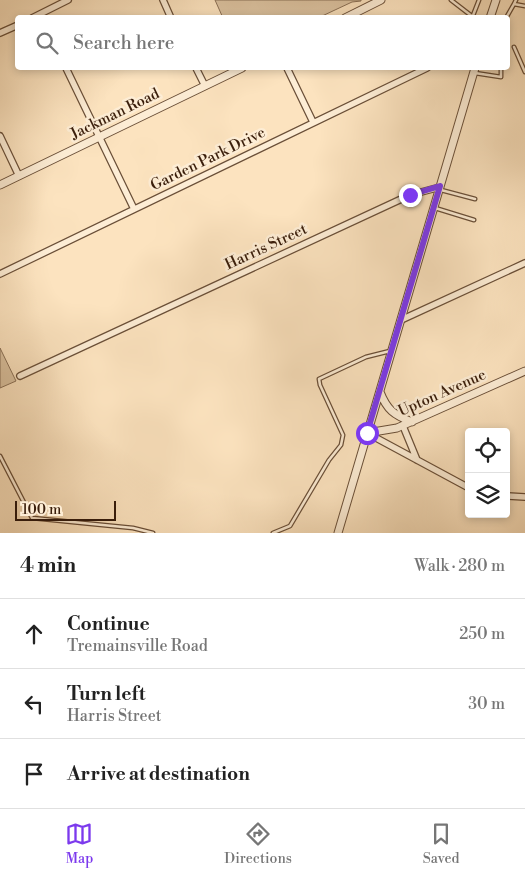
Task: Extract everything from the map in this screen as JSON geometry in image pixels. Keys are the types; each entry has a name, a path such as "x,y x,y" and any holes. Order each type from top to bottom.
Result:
{"street":[{"path":"42,15 68,0"},
{"path":"163,0 170,15"},
{"path":"351,15 381,0"},
{"path":"491,15 496,0"},
{"path":"0,33 15,26"},
{"path":"67,70 134,209"},
{"path":"197,70 205,86"},
{"name":"Jackman Road","path":"0,185 238,70"},
{"path":"288,70 313,122"},
{"name":"Garden Park Drive","path":"0,274 424,70"},
{"path":"338,533 474,70"},
{"path":"0,136 19,176"},
{"name":"Harris Street","path":"20,376 410,195 440,188"},
{"path":"401,320 525,263"},
{"name":"Upton Avenue","path":"367,433 402,426 525,371"},
{"path":"380,391 384,403 392,414 412,422"},
{"path":"402,426 418,462"},
{"path":"367,433 465,486"},
{"path":"510,496 525,498"}],"lane":[{"path":"451,0 470,15"},
{"path":"473,15 479,0"},
{"path":"508,15 515,2 525,6"},
{"path":"514,47 525,72"},
{"path":"520,60 525,57"},
{"path":"474,70 501,77 501,70"},
{"path":"440,188 475,199"},
{"path":"434,208 474,220"},
{"path":"273,533 290,526 329,460 341,445 343,435 319,379 366,357 392,350"},
{"path":"0,456 32,518 133,528 153,533"}],"shaded area":[{"path":"215,0 361,0 352,2 324,15 222,15"},
{"path":"0,348 16,381 0,388"}],"route":[{"path":"367,433 440,186 410,195"}]}
